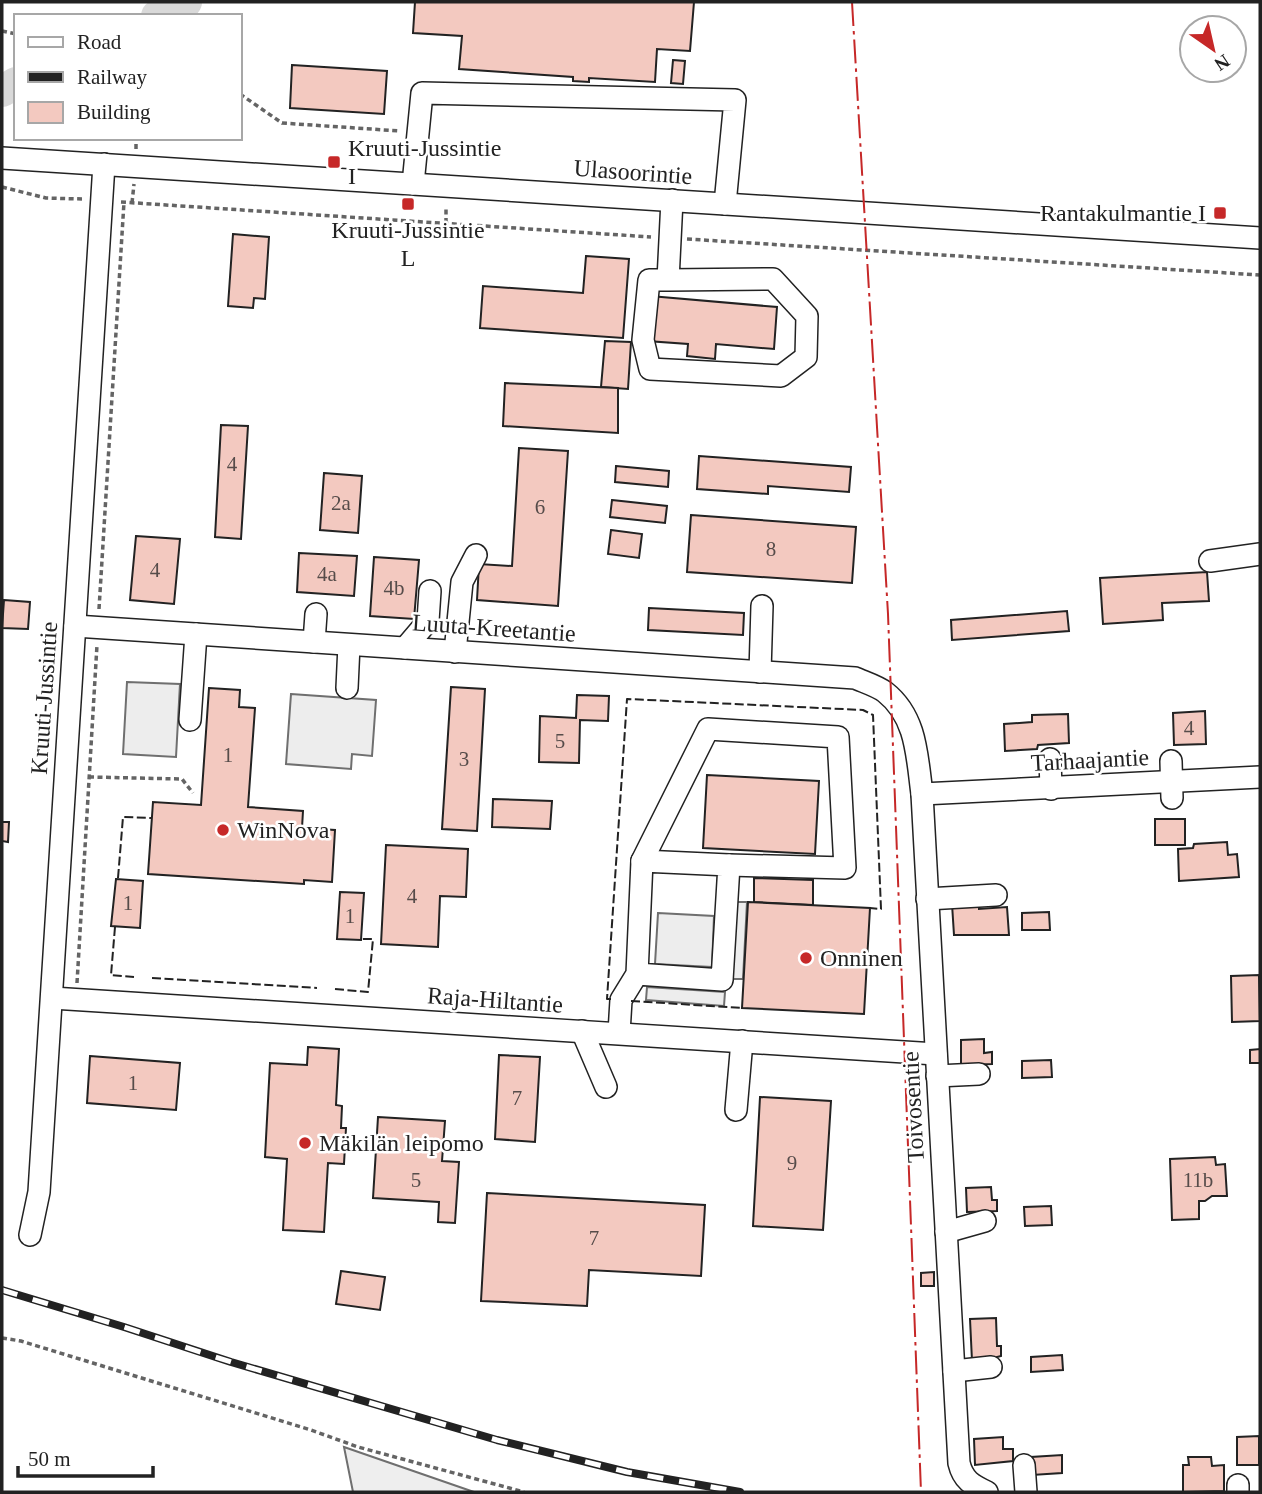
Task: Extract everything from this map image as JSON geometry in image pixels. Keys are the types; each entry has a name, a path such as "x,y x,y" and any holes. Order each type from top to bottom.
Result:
{"street":[{"path":"413,184 422,93 734,100 725,204"},
{"name":"Ulasoorintie","path":"2,158 1260,238"},
{"name":"Kruuti-Jussintie","path":"30,1235 39,1192 104,164"},
{"path":"668,280 672,200"},
{"path":"773,279 807,316 806,357 781,376 650,369 643,340 649,280 668,280 773,279"},
{"path":"1210,561 1260,554"},
{"path":"455,652 462,582 476,555"},
{"path":"405,648 428,621 430,591"},
{"path":"760,672 762,606"},
{"path":"314,642 316,614"},
{"name":"Luuta-Kreetantie","path":"75,626 855,678 883,690 901,707"},
{"path":"190,720 197,634"},
{"path":"347,688 349,645"},
{"name":"Toivosentie","path":"901,707 915,738 922,794 958,1463 962,1475 972,1486 988,1492"},
{"path":"620,1033 621,1000 637,974 642,861 708,729 838,737 845,868 642,861"},
{"path":"1049,759 1051,789"},
{"name":"Tarhaajantie","path":"922,794 1260,777"},
{"path":"637,974 722,980 729,865"},
{"path":"927,899 996,895"},
{"name":"Raja-Hiltantie","path":"52,998 936,1054"},
{"path":"582,1031 606,1087"},
{"path":"736,1110 742,1041"},
{"path":"937,1076 979,1074"},
{"path":"946,1232 985,1221"},
{"path":"954,1371 990,1367"},
{"path":"1024,1465 1026,1492"}],"path":[{"path":"242,95 282,123 418,133"},
{"path":"2,187 47,198 1260,275"},
{"path":"76,1000 124,202"},
{"path":"434,205 447,206 446,223"},
{"path":"89,777 182,779 193,793"},
{"path":"2,1338 34,1345 311,1430 358,1447 524,1492"}],"shaded area":[{"path":"127,682 180,684 176,757 123,754"},
{"path":"291,694 376,700 372,756 352,754 351,769 286,764"},
{"path":"736,902 747,902 743,979 732,979"},
{"path":"658,913 714,916 712,967 655,964"},
{"path":"647,987 725,992 724,1006 646,1000"},
{"path":"344,1447 474,1492 353,1492"}],"building":[{"path":"415,2 694,2 690,51 657,49 655,82 589,78 589,82 573,81 573,77 459,69 462,36 413,33"},
{"path":"673,60 685,61 683,84 671,83"},
{"path":"292,65 387,71 384,114 290,108"},
{"path":"233,234 269,237 265,299 254,298 253,308 228,306"},
{"path":"586,256 629,259 623,338 480,328 483,286 583,293"},
{"path":"650,296 777,307 774,349 716,344 715,359 687,356 688,344 647,341"},
{"path":"605,341 631,342 628,389 601,387"},
{"path":"505,383 618,388 618,433 503,426"},
{"path":"221,425 248,426 241,539 215,537"},
{"path":"519,448 568,451 558,606 477,600 479,564 512,566"},
{"path":"699,456 851,467 849,492 768,486 768,494 697,489"},
{"path":"616,466 669,471 668,487 615,482"},
{"path":"324,473 362,476 358,533 320,530"},
{"path":"612,500 667,506 665,523 610,517"},
{"path":"691,515 856,527 852,583 687,572"},
{"path":"611,530 642,534 639,558 608,554"},
{"path":"136,536 180,539 174,604 130,600"},
{"path":"299,553 357,556 354,596 297,592"},
{"path":"374,557 419,560 414,619 370,616"},
{"path":"1207,572 1209,601 1162,603 1163,620 1103,624 1100,578"},
{"path":"4,600 30,602 28,629 2,628"},
{"path":"649,608 744,613 743,635 648,630"},
{"path":"1067,611 1069,631 952,640 951,620"},
{"path":"451,687 485,689 477,831 442,829"},
{"path":"209,688 240,690 239,707 255,708 248,807 303,811 302,828 335,830 332,882 304,880 304,884 148,874 153,802 201,805"},
{"path":"577,695 609,696 608,721 580,720 579,763 539,762 540,716 576,718"},
{"path":"1205,711 1206,744 1174,745 1173,713"},
{"path":"1068,714 1069,743 1005,751 1004,724 1032,722 1032,715"},
{"path":"707,775 819,781 815,854 703,848"},
{"path":"493,799 552,801 550,829 492,827"},
{"path":"1155,819 1185,819 1185,845 1155,845"},
{"path":"2,822 9,822 8,842 2,841"},
{"path":"1227,842 1228,855 1237,854 1239,877 1179,881 1178,849 1193,848 1194,844"},
{"path":"386,845 468,849 466,897 440,896 438,947 381,944"},
{"path":"754,878 813,880 813,905 754,902"},
{"path":"116,879 143,881 140,928 111,926"},
{"path":"340,892 364,893 361,940 337,939"},
{"name":"Onninen","path":"748,902 870,908 864,1014 742,1008"},
{"path":"979,903 979,909 1007,907 1009,935 954,935 952,904"},
{"path":"1049,912 1050,930 1022,930 1022,913"},
{"path":"1259,975 1260,1021 1232,1022 1231,976"},
{"path":"984,1039 984,1053 992,1052 992,1064 961,1065 961,1040"},
{"name":"Mäkilän leipomo","path":"308,1047 339,1049 336,1105 342,1106 341,1128 346,1128 344,1164 328,1163 324,1232 283,1230 287,1159 265,1157 270,1063 307,1065"},
{"path":"1260,1049 1260,1063 1250,1063 1250,1050"},
{"path":"499,1055 540,1057 535,1142 495,1139"},
{"path":"90,1056 180,1063 176,1110 87,1103"},
{"path":"1051,1060 1052,1077 1022,1078 1022,1061"},
{"path":"760,1097 831,1101 823,1230 753,1226"},
{"path":"378,1117 445,1121 442,1161 459,1162 455,1223 438,1222 439,1202 373,1198"},
{"path":"1215,1157 1216,1165 1225,1164 1227,1196 1212,1196 1205,1201 1199,1201 1199,1219 1172,1220 1170,1159"},
{"path":"991,1187 992,1200 997,1200 997,1211 967,1212 966,1188"},
{"path":"487,1193 705,1205 701,1276 589,1270 587,1306 481,1301"},
{"path":"1051,1206 1052,1225 1025,1226 1024,1207"},
{"path":"341,1271 385,1277 380,1310 336,1304"},
{"path":"934,1272 934,1286 921,1286 921,1273"},
{"path":"996,1318 997,1346 1001,1346 1001,1356 997,1357 997,1360 972,1361 970,1319"},
{"path":"1062,1355 1063,1370 1031,1372 1031,1357"},
{"path":"1259,1436 1259,1465 1237,1465 1237,1437"},
{"path":"1003,1437 1003,1449 1013,1449 1013,1461 975,1465 974,1439"},
{"path":"1062,1455 1062,1473 1032,1475 1031,1457"},
{"path":"1188,1457 1211,1457 1212,1466 1224,1465 1224,1491 1183,1492 1183,1465 1189,1465"}],"waterway":[{"path":"161,14 186,2"},
{"path":"2,91 14,84"}],"railway":[{"path":"2,1290 231,1362 497,1440 627,1472 740,1492"}],"fence":[{"path":"611,999 607,999 627,699 863,710 873,715 881,909 870,908"},
{"path":"118,878 123,817 152,818"},
{"path":"115,927 111,975 134,977"},
{"path":"335,989 368,992 373,939 362,939"},
{"path":"152,978 317,988"},
{"path":"631,1001 743,1008"}],"power":[{"path":"852,2 888,614 921,1492"}],"place":[{"name":"Kruuti-Jussintie I","path":"334,162"},
{"name":"Kruuti-Jussintie L","path":"408,204"},
{"name":"Rantakulmantie I","path":"1220,213"},
{"name":"WinNova","path":"223,830"},
{"name":"Onninen","path":"806,958"},
{"name":"Mäkilän leipomo","path":"305,1143"}]}
